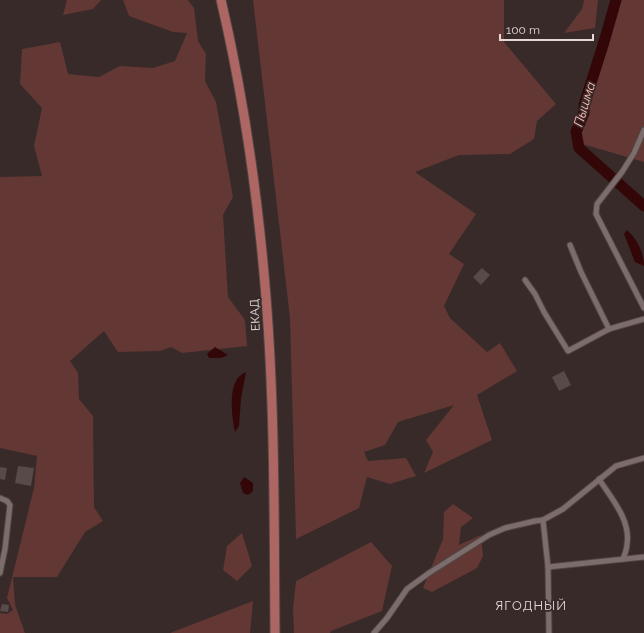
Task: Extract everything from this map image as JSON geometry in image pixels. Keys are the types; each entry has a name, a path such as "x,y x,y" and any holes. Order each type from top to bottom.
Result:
{"highway":[{"name":"ЕКАД","path":"221,0 248,137 256,189 266,298 272,404 275,633"}],"street":[{"path":"644,130 634,153 622,172 597,204 596,214 644,308"},
{"path":"570,245 581,272 610,329"},
{"path":"525,280 535,294 544,312 568,351 610,329 644,319"},
{"path":"374,633 388,618 407,589 428,573 489,535 505,528 543,520 563,509 616,466 644,458"},
{"path":"599,479 622,514 627,530 628,543 623,559"},
{"path":"0,573 10,515 10,505 7,501 1,498"},
{"path":"543,520 548,566 549,633"},
{"path":"548,566 644,557"}],"shaded area":[{"path":"67,0 101,0 93,9 63,15"},
{"path":"123,0 188,0 194,8 198,41 206,54 205,81 216,102 233,197 223,215 228,297 245,320 247,346 182,353 171,347 160,351 118,352 104,331 70,361 78,373 79,399 93,416 94,507 103,521 85,532 57,577 13,577 15,605 25,633 0,633 0,613 7,614 13,610 7,598 34,488 37,456 0,448 0,177 42,176 34,146 42,108 20,84 22,49 60,42 68,74 99,77 120,66 153,68 175,61 187,33 173,32 129,16"},
{"path":"253,0 504,0 504,42 556,104 537,121 534,139 510,154 459,155 415,172 476,214 449,254 464,264 444,306 450,318 487,352 500,343 517,371 477,395 492,440 424,473 433,452 426,440 454,405 398,422 385,445 364,452 368,461 406,458 416,476 390,484 367,477 359,508 296,539 290,318"},
{"path":"584,0 598,0 595,28 564,33 582,9"},
{"path":"617,0 644,0 644,162 579,143 592,83"},
{"path":"627,230 639,246 643,256 644,266 635,262 624,234"},
{"path":"215,347 228,355 221,358 209,358 207,354"},
{"path":"246,372 241,399 239,426 235,432 232,408 233,390 235,382"},
{"path":"244,477 253,483 253,491 248,495 243,493 240,483"},
{"path":"453,504 473,518 461,527 459,545 481,535 483,556 477,568 432,592 423,588 443,539 444,512"},
{"path":"242,533 252,566 237,581 223,570 227,546"},
{"path":"371,542 392,566 382,611 331,631 330,633 294,633 293,608 296,581"},
{"path":"253,601 250,633 170,633"}],"building":[{"path":"482,268 490,275 481,285 473,277"},
{"path":"564,371 571,385 559,391 552,377"},
{"path":"18,466 34,468 31,486 15,483"},
{"path":"0,467 7,468 5,480 0,479"},
{"path":"2,604 9,605 8,612 0,611"}],"waterway":[{"name":"Пышма","path":"616,0 584,105 584,113 576,132 579,148 644,206"}],"district":[{"name":"ЯГОДНЫЙ","path":"531,605"}]}
